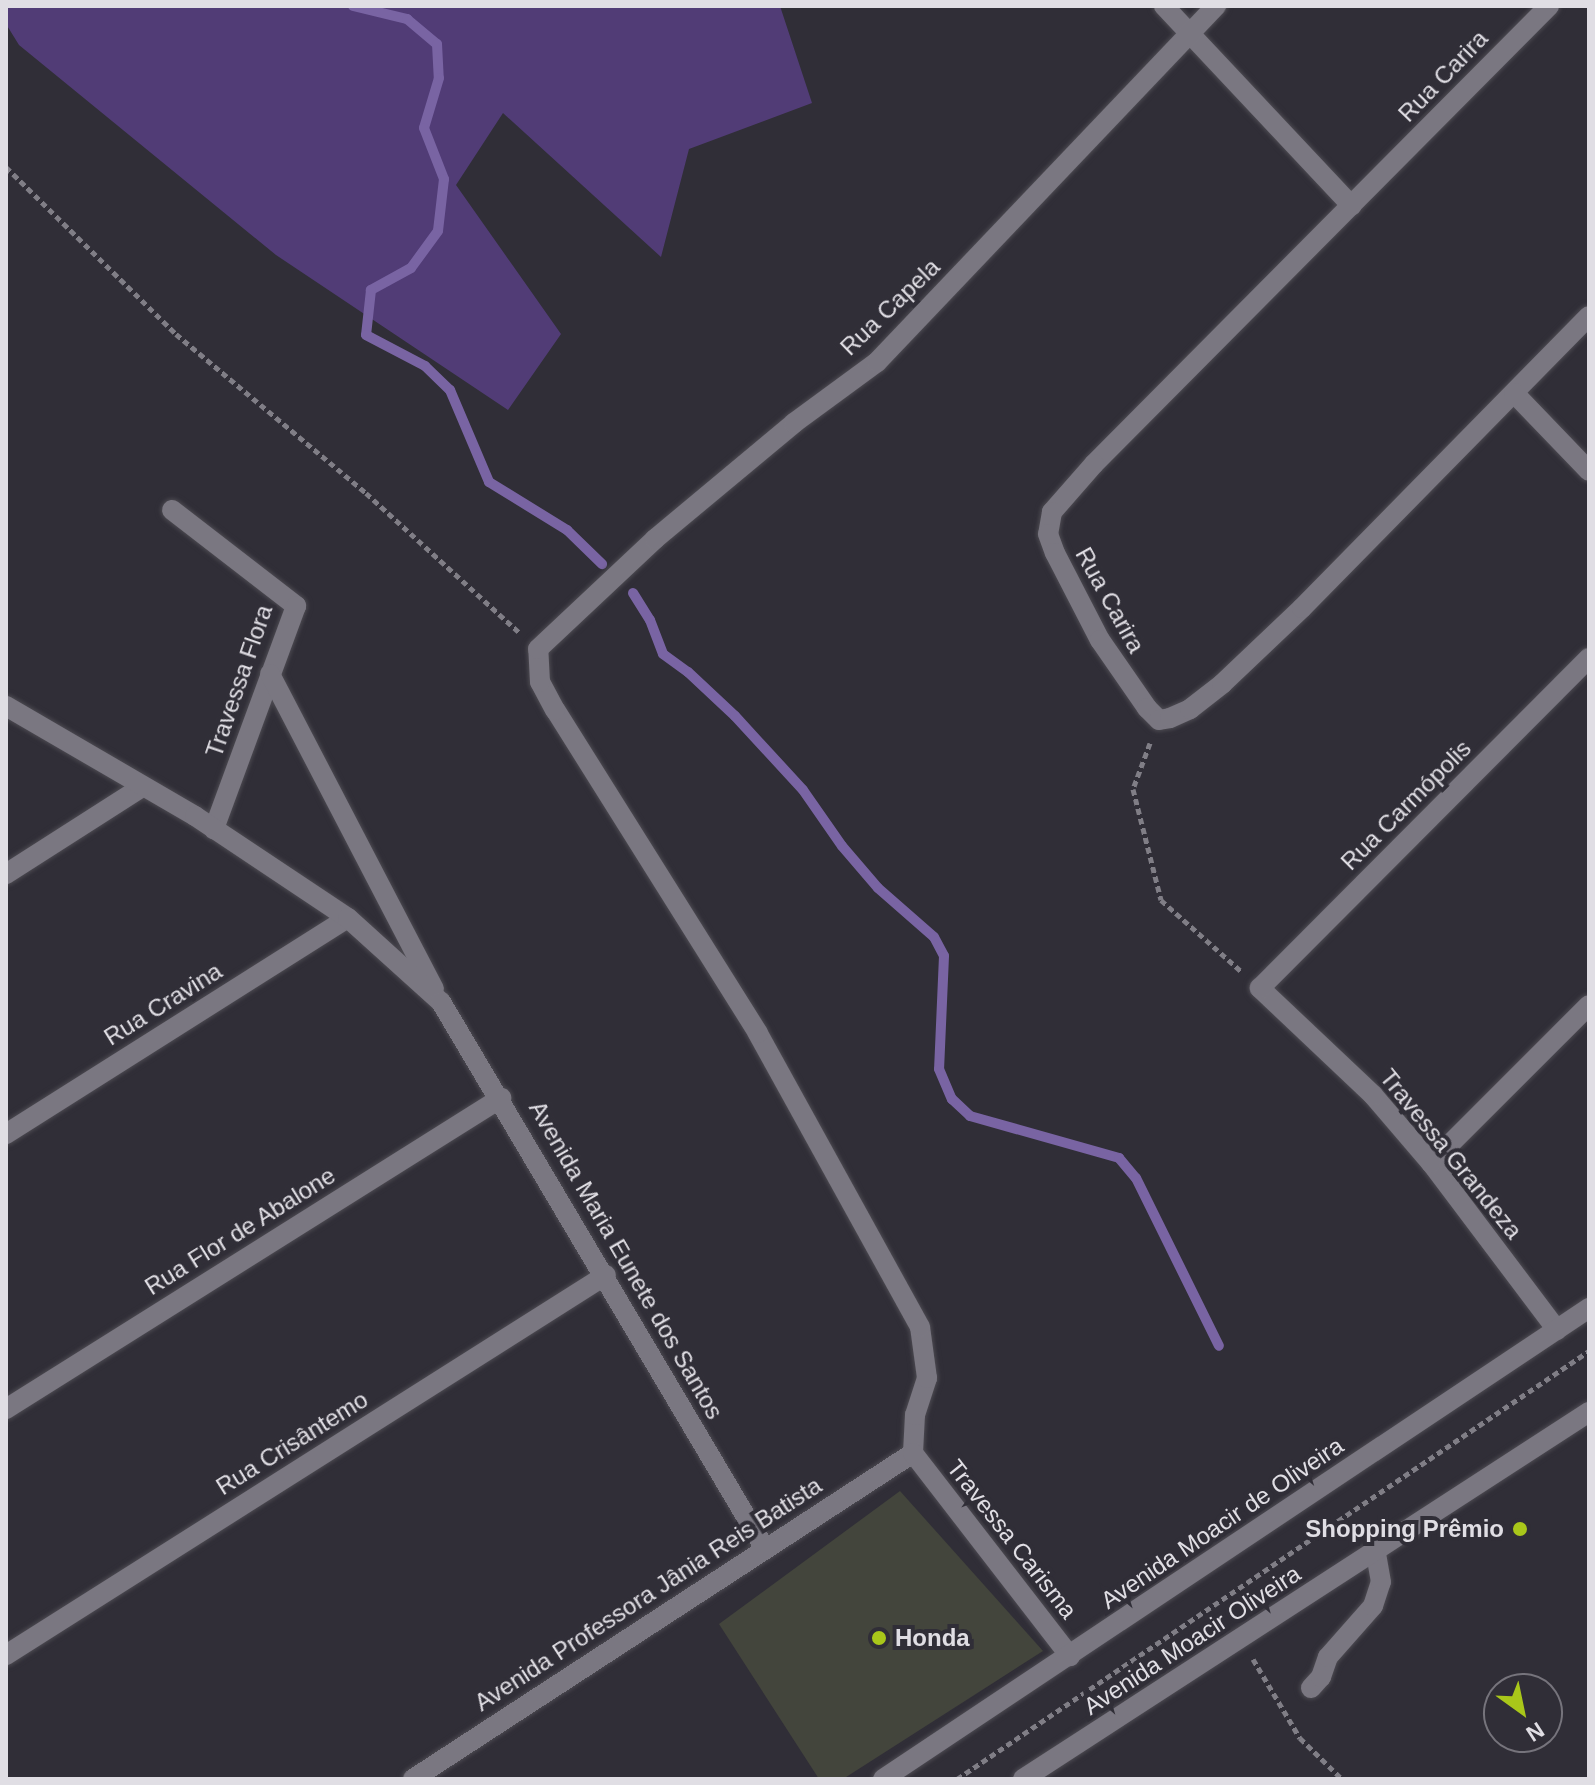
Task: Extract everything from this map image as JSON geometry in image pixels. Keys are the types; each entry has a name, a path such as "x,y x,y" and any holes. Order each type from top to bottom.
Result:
{"street":[{"path":"1164,6 1352,206"},
{"name":"Rua Capela","path":"538,649 655,539 794,423 877,362 1216,6"},
{"name":"Rua Carira","path":"1159,720 1138,697 1100,640 1055,553 1049,521 1061,500 1094,464 1549,6"},
{"path":"1159,720 1190,709 1233,674 1589,316"},
{"path":"1514,393 1589,471"},
{"name":"Travessa Flora","path":"172,510 296,606 214,829"},
{"path":"538,649 540,682 555,710 758,1033 920,1327 927,1378 915,1415 913,1453"},
{"name":"Rua Carmópolis","path":"1260,988 1589,658"},
{"name":"Avenida Maria Eunete dos Santos","path":"270,674 441,1002 606,1275 764,1547"},
{"name":"Avenida Maria Eunete dos Santos","path":"6,706 214,829 348,918 441,1002"},
{"path":"6,874 142,787"},
{"name":"Rua Cravina","path":"6,1134 348,918"},
{"name":"Travessa Grandeza","path":"1260,988 1354,1076 1431,1163 1557,1330"},
{"path":"1431,1163 1589,1005"},
{"name":"Rua Flor de Abalone","path":"6,1409 501,1098"},
{"name":"Rua Crisântemo","path":"6,1655 606,1275"},
{"name":"Avenida Moacir de Oliveira","path":"883,1779 1589,1308"},
{"name":"Avenida Moacir Oliveira","path":"1023,1779 1242,1641 1589,1412"},
{"name":"Avenida Professora Jânia Reis Batista","path":"413,1779 764,1547 913,1453"},
{"name":"Travessa Carisma","path":"913,1453 1070,1656"},
{"path":"1311,1688 1321,1677 1328,1657 1361,1624 1377,1598 1381,1582 1376,1553"}],"path":[{"path":"6,167 176,334 366,493 538,649"},
{"path":"1159,720 1133,789 1161,900 1260,988"},
{"path":"957,1779 1589,1351"},
{"path":"1242,1641 1300,1738 1342,1779"}],"shaded area":[{"path":"6,6 780,6 812,103 689,149 661,257 503,113 456,185 561,334 508,410 276,255 19,45 6,24"}],"building":[{"name":"Honda","path":"900,1491 1043,1651 843,1779 819,1779 719,1624"}],"waterway":[{"path":"353,6 407,19 437,44 439,78 424,128 444,179 438,231 411,268 371,290 366,335 425,366 450,390 489,482 567,530 602,564"},
{"path":"633,593 650,620 663,654 688,672 735,716 803,790 842,846 878,888 934,937 944,956 939,1069 952,1099 970,1116 1119,1158 1136,1178 1219,1346"}],"place":[{"name":"Shopping Prêmio","path":"1520,1529"},
{"name":"Honda","path":"879,1638"}]}
